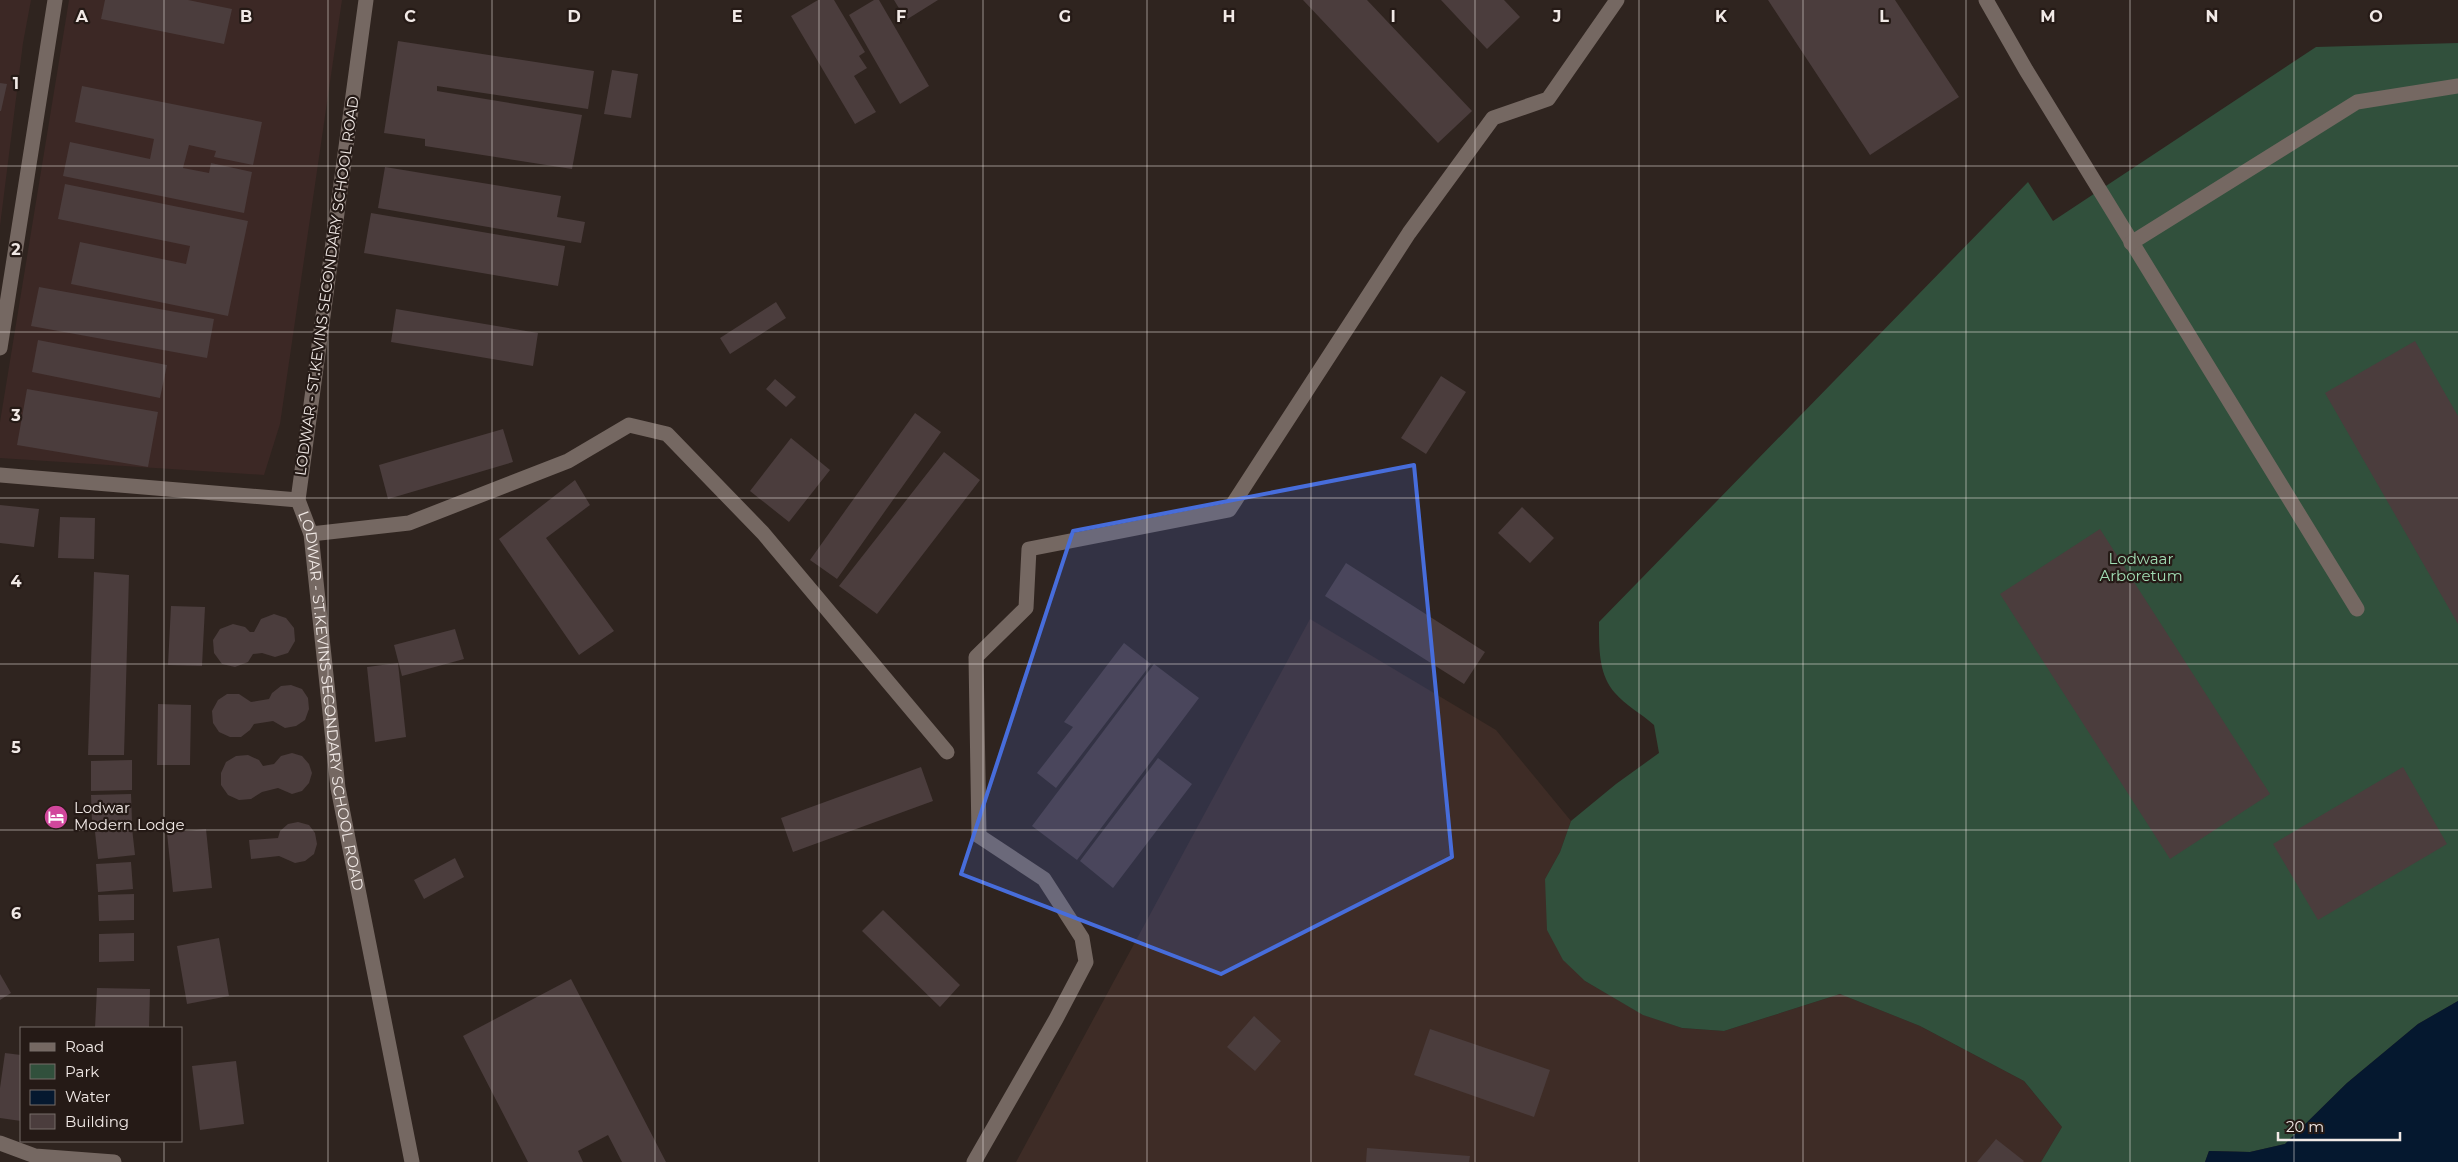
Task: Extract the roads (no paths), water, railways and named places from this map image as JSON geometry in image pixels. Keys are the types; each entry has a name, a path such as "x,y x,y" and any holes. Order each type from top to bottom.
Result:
{"street":[{"path":"0,348 55,0"},
{"name":"LODWAR - ST.KEVINS SECONDARY SCHOOL ROAD","path":"366,0 298,500 311,534 338,788 412,1162"},
{"path":"974,1162 1056,1019 1086,962 1082,938 1044,879 979,836 976,657 1026,608 1029,549 1229,510 1409,233 1492,118 1548,99 1617,0"},
{"path":"1986,0 2026,70 2357,609"},
{"path":"2132,243 2357,102 2458,86"},
{"path":"311,534 408,523 568,460 629,425 667,434 763,533 947,752"},
{"path":"0,475 298,500"},
{"path":"0,1143 35,1156 114,1162"}],"water":[{"path":"2458,1001 2458,1162 2205,1162 2209,1151 2250,1152 2285,1144 2347,1083 2418,1024"}],"place":[{"name":"Lodwar Modern Lodge","path":"56,817"}],"park label":[{"name":"Lodwaar Arboretum","path":"2141,568"}]}
